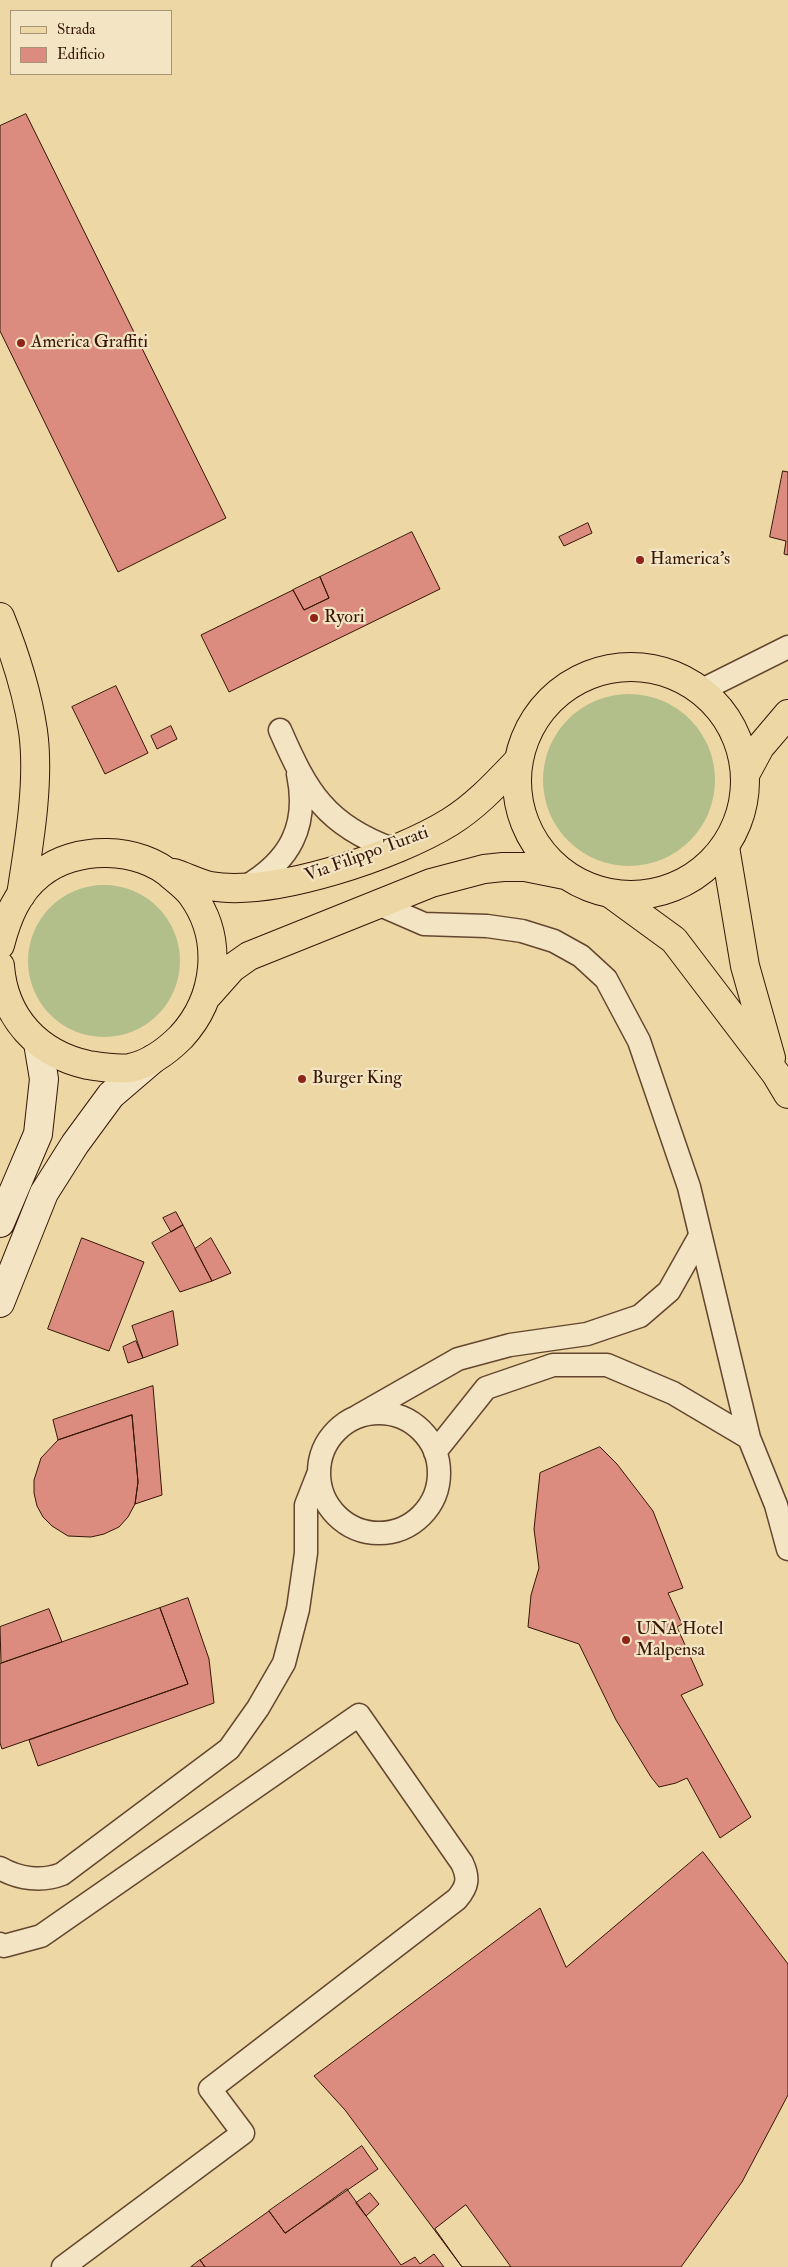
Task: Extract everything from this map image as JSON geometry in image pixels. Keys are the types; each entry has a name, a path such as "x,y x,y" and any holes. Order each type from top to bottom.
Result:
{"main road":[{"path":"0,617 17,659 33,732 34,790 21,895"},
{"path":"640,666 673,673 702,690 724,714 736,734 746,773 741,812 725,847 703,870 675,887 644,895 611,894 587,888 565,876 541,853 524,825 516,794 518,761 528,729 548,701 575,680 606,668 640,666"},
{"path":"746,773 760,746 788,714"},
{"name":"Via Filippo Turati","path":"165,870 210,886 245,887 294,881 334,870 413,841 451,822 488,792 518,761"},
{"path":"725,847 745,966 782,1084"},
{"path":"0,945 8,914 39,874 59,862 95,853 132,855 165,870 192,894 209,927 214,961 208,995"},
{"path":"0,1303 44,1193 64,1160 111,1095 153,1059 172,1046 191,1025 208,995 232,968 249,956 431,883 503,866 526,867 565,876"},
{"path":"611,894 674,940 782,1084"},
{"path":"0,966 2,986 15,1018 38,1043 68,1060 101,1067 130,1068 153,1059"},
{"path":"0,1224 38,1134 44,1079 38,1043"}],"lane":[{"path":"702,690 788,647"},
{"path":"280,730 297,768 316,799 329,813 358,834 392,849"},
{"path":"245,887 265,875 282,858 294,838 301,807 302,792 297,768"},
{"path":"378,904 424,924 487,926 522,931 554,941 581,956 606,980 639,1041 689,1187 749,1438 776,1505 788,1548"},
{"path":"0,1868 16,1876 50,1879 62,1874 229,1749 258,1708 284,1663 298,1609 302,1581 306,1552 306,1505 319,1472 322,1455 330,1438 342,1426 458,1359 510,1345 587,1334 640,1316 669,1291 700,1236"},
{"path":"435,1452 486,1388 553,1365 607,1365 673,1394 749,1438"},
{"path":"319,1472 322,1492 330,1508 344,1522 361,1530 381,1533 398,1530 414,1522 427,1508 436,1491 439,1471 435,1452 426,1436 412,1423 395,1415 376,1413 358,1416"},
{"path":"0,1944 4,1946 41,1936 359,1715 462,1863 467,1875 466,1888 457,1899 210,2089 244,2133 64,2267"}],"green space":[{"path":"629,694 646,696 662,701 690,719 708,747 713,763 715,780 713,797 708,813 690,841 662,859 646,864 629,866 612,864 596,859 568,841 550,813 545,797 543,780 545,763 550,747 568,719 596,701 612,696"},
{"path":"104,885 133,891 146,898 157,908 167,919 174,932 180,961 174,990 167,1003 157,1014 146,1024 133,1031 104,1037 75,1031 62,1024 51,1014 41,1003 34,990 28,961 34,932 41,919 51,908 62,898 75,891"}],"building":[{"path":"26,114 226,518 118,572 0,331 0,126"},
{"path":"783,471 788,472 788,555 784,554 786,541 770,537"},
{"path":"588,523 592,533 564,546 559,537"},
{"path":"412,532 440,589 229,692 201,635 293,590 304,610 329,598 320,577"},
{"path":"320,577 329,598 304,610 293,590"},
{"path":"116,686 148,753 105,774 72,707"},
{"path":"171,726 177,739 157,749 151,736"},
{"path":"176,1212 183,1225 171,1232 163,1218"},
{"path":"183,1225 212,1281 180,1292 152,1243"},
{"path":"82,1238 144,1262 109,1351 48,1329"},
{"path":"211,1238 231,1273 212,1281 195,1249"},
{"path":"173,1311 178,1345 143,1358 132,1326"},
{"path":"136,1341 143,1358 128,1363 123,1347"},
{"path":"153,1386 162,1495 135,1504 138,1482 132,1415 58,1440 53,1420"},
{"path":"132,1415 138,1482 135,1504 128,1517 119,1527 104,1534 91,1537 68,1536 52,1526 43,1517 37,1506 34,1480 41,1458 58,1440"},
{"name":"UNA Hotel Malpensa","path":"600,1447 617,1464 653,1511 683,1588 668,1593 682,1624 677,1627 703,1685 681,1695 751,1817 720,1838 687,1778 659,1787 651,1777 616,1720 579,1644 528,1627 531,1595 539,1568 534,1529 540,1473"},
{"path":"188,1598 209,1659 214,1703 38,1766 29,1740 188,1684 160,1608"},
{"path":"160,1608 188,1684 2,1749 0,1743 0,1664"},
{"path":"49,1609 62,1642 1,1663 0,1627"},
{"path":"703,1852 788,1964 788,2095 742,2182 681,2267 462,2267 345,2110 314,2076 540,1908 566,1967"},
{"path":"362,2146 378,2169 285,2233 269,2211"},
{"path":"347,2189 401,2265 415,2257 420,2264 434,2254 444,2267 205,2267 200,2260 269,2211 285,2233"},
{"path":"370,2193 379,2204 366,2216 356,2203"},
{"path":"466,2205 511,2267 462,2267 435,2229"},
{"path":"200,2260 205,2267 191,2267"}],"place":[{"name":"America Graffiti","path":"21,343"},
{"name":"Hamerica's","path":"640,560"},
{"name":"Ryori","path":"314,618"},
{"name":"Burger King","path":"302,1079"},
{"name":"UNA Hotel Malpensa","path":"626,1640"}]}
